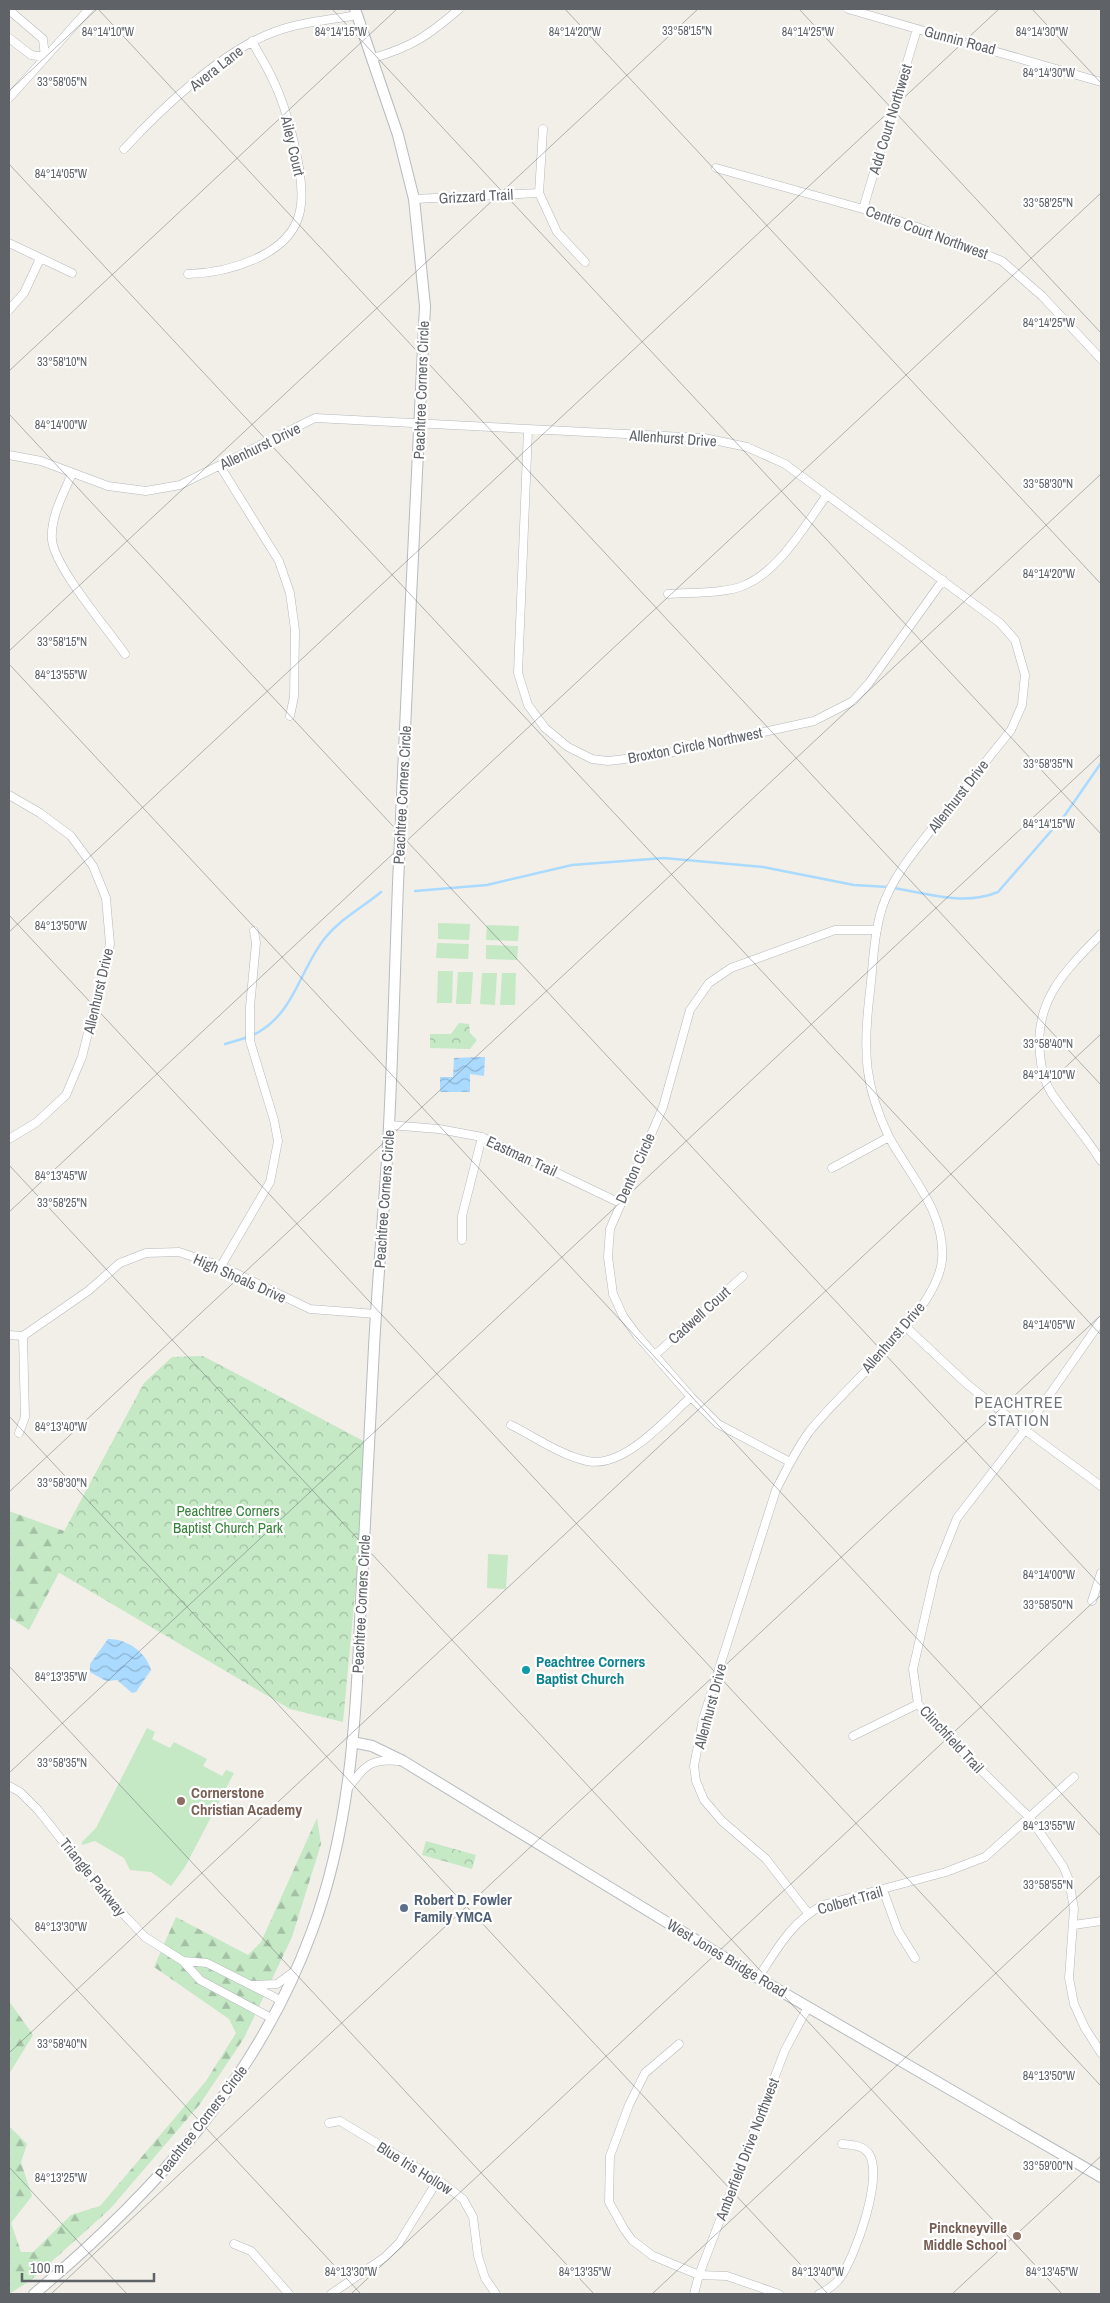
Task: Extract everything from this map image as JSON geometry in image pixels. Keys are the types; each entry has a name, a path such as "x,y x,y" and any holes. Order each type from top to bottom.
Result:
{"street":[{"path":"9,98 89,9"},
{"path":"373,58 406,48 433,32 459,9"},
{"name":"Gunnin Road","path":"848,9 1101,82"},
{"path":"9,10 43,39 45,57"},
{"name":"Peachtree Corners Circle","path":"34,2294 92,2246 150,2188 228,2093 252,2057 296,1970 330,1880 348,1788 389,1125 398,884 425,306 414,200 398,135 356,12"},
{"name":"Avera Lane","path":"124,149 150,121 221,61 252,41 277,31 356,12"},
{"name":"Add Court Northwest","path":"863,209 917,29"},
{"path":"9,38 31,56 45,57"},
{"name":"Ailey Court","path":"188,274 214,274 264,256 290,236 300,212 301,177 284,108 272,78 252,41"},
{"path":"542,129 539,193 558,232 585,262"},
{"name":"Centre Court Northwest","path":"716,168 863,209 920,228 1002,261 1042,296 1101,359"},
{"name":"Grizzard Trail","path":"414,200 539,193"},
{"path":"9,243 72,273"},
{"path":"9,310 24,293 40,259"},
{"name":"Allenhurst Drive","path":"9,455 41,461 108,486 146,491 180,485 315,418 704,438 746,447 785,464 1000,623 1015,640 1025,675 1022,705 1010,730 901,869 882,909 877,930 866,1028 865,1062 872,1094 890,1136 927,1198 940,1228 942,1260 934,1288 919,1312 819,1421 790,1462 776,1490 704,1719 694,1766 696,1781 704,1800 722,1821 766,1858 808,1913"},
{"name":"Broxton Circle Northwest","path":"528,430 518,673 528,705 545,728 568,747 592,759 608,761 659,755 814,721 853,700 869,683 943,580"},
{"path":"220,466 279,561 290,593 295,630 294,697 290,716"},
{"path":"72,474 56,511 52,540 63,570 125,654"},
{"path":"668,594 713,591 745,585 777,563 827,495"},
{"name":"Allenhurst Drive","path":"9,1139 37,1122 66,1095 82,1057 110,944 106,898 93,866 71,836 40,813 10,797"},
{"name":"Denton Circle","path":"790,1462 718,1424 691,1397 623,1316 613,1294 608,1257 610,1229 663,1107 690,1010 709,983 731,968 835,930 877,930"},
{"path":"221,1266 270,1182 278,1141 274,1120 250,1041 250,1007 256,943 254,931"},
{"path":"1101,934 1059,979 1045,1004 1038,1036 1041,1070 1050,1092 1085,1135 1101,1161"},
{"name":"Eastman Trail","path":"389,1125 482,1137 620,1203"},
{"path":"832,1168 890,1136"},
{"path":"462,1240 462,1216 482,1137"},
{"name":"High Shoals Drive","path":"23,1336 88,1292 120,1262 146,1253 179,1252 221,1266 310,1309 376,1314"},
{"name":"Cadwell Court","path":"655,1355 743,1276"},
{"name":"Clinchfield Trail","path":"1101,1321 1025,1430 982,1483 957,1518 936,1573 912,1669 918,1704 946,1736 1030,1818 1063,1866 1074,1909 1068,1978 1074,2004 1085,2028 1101,2052"},
{"path":"906,1327 968,1385 1101,1486"},
{"path":"9,1335 23,1336 25,1417 19,1433"},
{"path":"511,1424 567,1455 589,1462 611,1460 628,1452 691,1397"},
{"path":"1092,1601 1101,1573"},
{"path":"853,1736 918,1704"},
{"name":"West Jones Bridge Road","path":"352,1742 372,1746 403,1761 758,1978 1101,2177"},
{"path":"348,1788 370,1764 380,1759 403,1761"},
{"name":"Colbert Trail","path":"758,1978 791,1929 808,1913 838,1900 913,1882 985,1857 1074,1777"},
{"name":"Triangle Parkway","path":"9,1786 20,1792 38,1810 107,1897 131,1924 160,1948 182,1961 200,1980 272,2019"},
{"path":"883,1890 898,1931 915,1958"},
{"path":"1074,1925 1101,1921"},
{"name":"Triangle Parkway","path":"182,1961 206,1963 282,2001"},
{"name":"Triangle Parkway","path":"250,1985 277,1984 296,1970"},
{"name":"Amberfield Drive Northwest","path":"694,2294 699,2275 784,2050 808,2006"},
{"path":"679,2044 645,2073 629,2105 610,2156 609,2202 624,2229 642,2249 665,2262 699,2275 726,2276 779,2294"},
{"name":"Blue Iris Hollow","path":"329,2123 340,2121 438,2180 463,2199 473,2217 478,2256 485,2278 496,2294"},
{"path":"819,2294 832,2287 840,2277 852,2254 871,2190 874,2164 868,2153 858,2145 842,2144"},
{"path":"331,2294 385,2257 399,2243 438,2180"},
{"path":"234,2244 251,2251 289,2294"}],"green space":[{"path":"438,923 470,924 469,940 438,939"},
{"path":"487,925 519,926 518,941 486,940"},
{"path":"437,943 469,944 468,959 436,958"},
{"path":"486,945 518,946 517,960 486,959"},
{"path":"438,971 453,971 452,1003 437,1003"},
{"path":"458,972 473,972 471,1004 456,1004"},
{"path":"482,973 497,973 495,1005 480,1004"},
{"path":"502,973 516,973 515,1005 500,1005"},
{"path":"459,1023 469,1024 470,1033 477,1040 470,1049 430,1048 430,1034 451,1034"},
{"name":"Peachtree Corners Baptist Church Park","path":"203,1356 369,1444 343,1722 290,1709 46,1565 144,1383 172,1357"},
{"path":"9,1511 78,1536 29,1630 9,1617"},
{"path":"488,1554 508,1555 506,1589 487,1588"},
{"path":"147,1728 155,1732 152,1739 170,1748 174,1742 207,1759 203,1766 222,1776 226,1770 234,1773 185,1867 171,1886 151,1872 130,1870 124,1858 95,1841 82,1845 82,1842 96,1828"},
{"path":"317,1818 321,1844 292,1937 244,2038 200,2104 110,2209 31,2280 9,2294 9,2126 27,2144 21,2162 32,2196 11,2223 21,2252 33,2252 71,2215 100,2206 206,2081 236,2033 229,2019 154,1967 176,1917 248,1955 261,1942"},
{"path":"426,1841 476,1855 472,1869 422,1855"},
{"path":"9,2001 33,2035 9,2074"}],"water":[{"path":"485,1057 484,1076 470,1074 470,1092 440,1092 440,1077 453,1077 454,1058"},
{"path":"108,1639 122,1641 135,1648 149,1664 151,1670 136,1692 132,1693 117,1680 106,1681 90,1672 90,1664"}],"waterway":[{"path":"894,888 946,898 972,898 998,892 1065,815 1101,763"},
{"path":"415,891 487,885 572,865 664,858 763,867 854,885 888,887"},
{"path":"225,1044 253,1035 270,1024 289,1002 316,950 325,938 345,919 381,892"}],"place":[{"name":"Peachtree Corners Baptist Church","path":"526,1670"},
{"name":"Cornerstone Christian Academy","path":"181,1801"},
{"name":"Robert D. Fowler Family YMCA","path":"404,1908"},
{"name":"Pinckneyville Middle School","path":"1017,2236"}],"district":[{"name":"PEACHTREE STATION","path":"1019,1411"}]}
